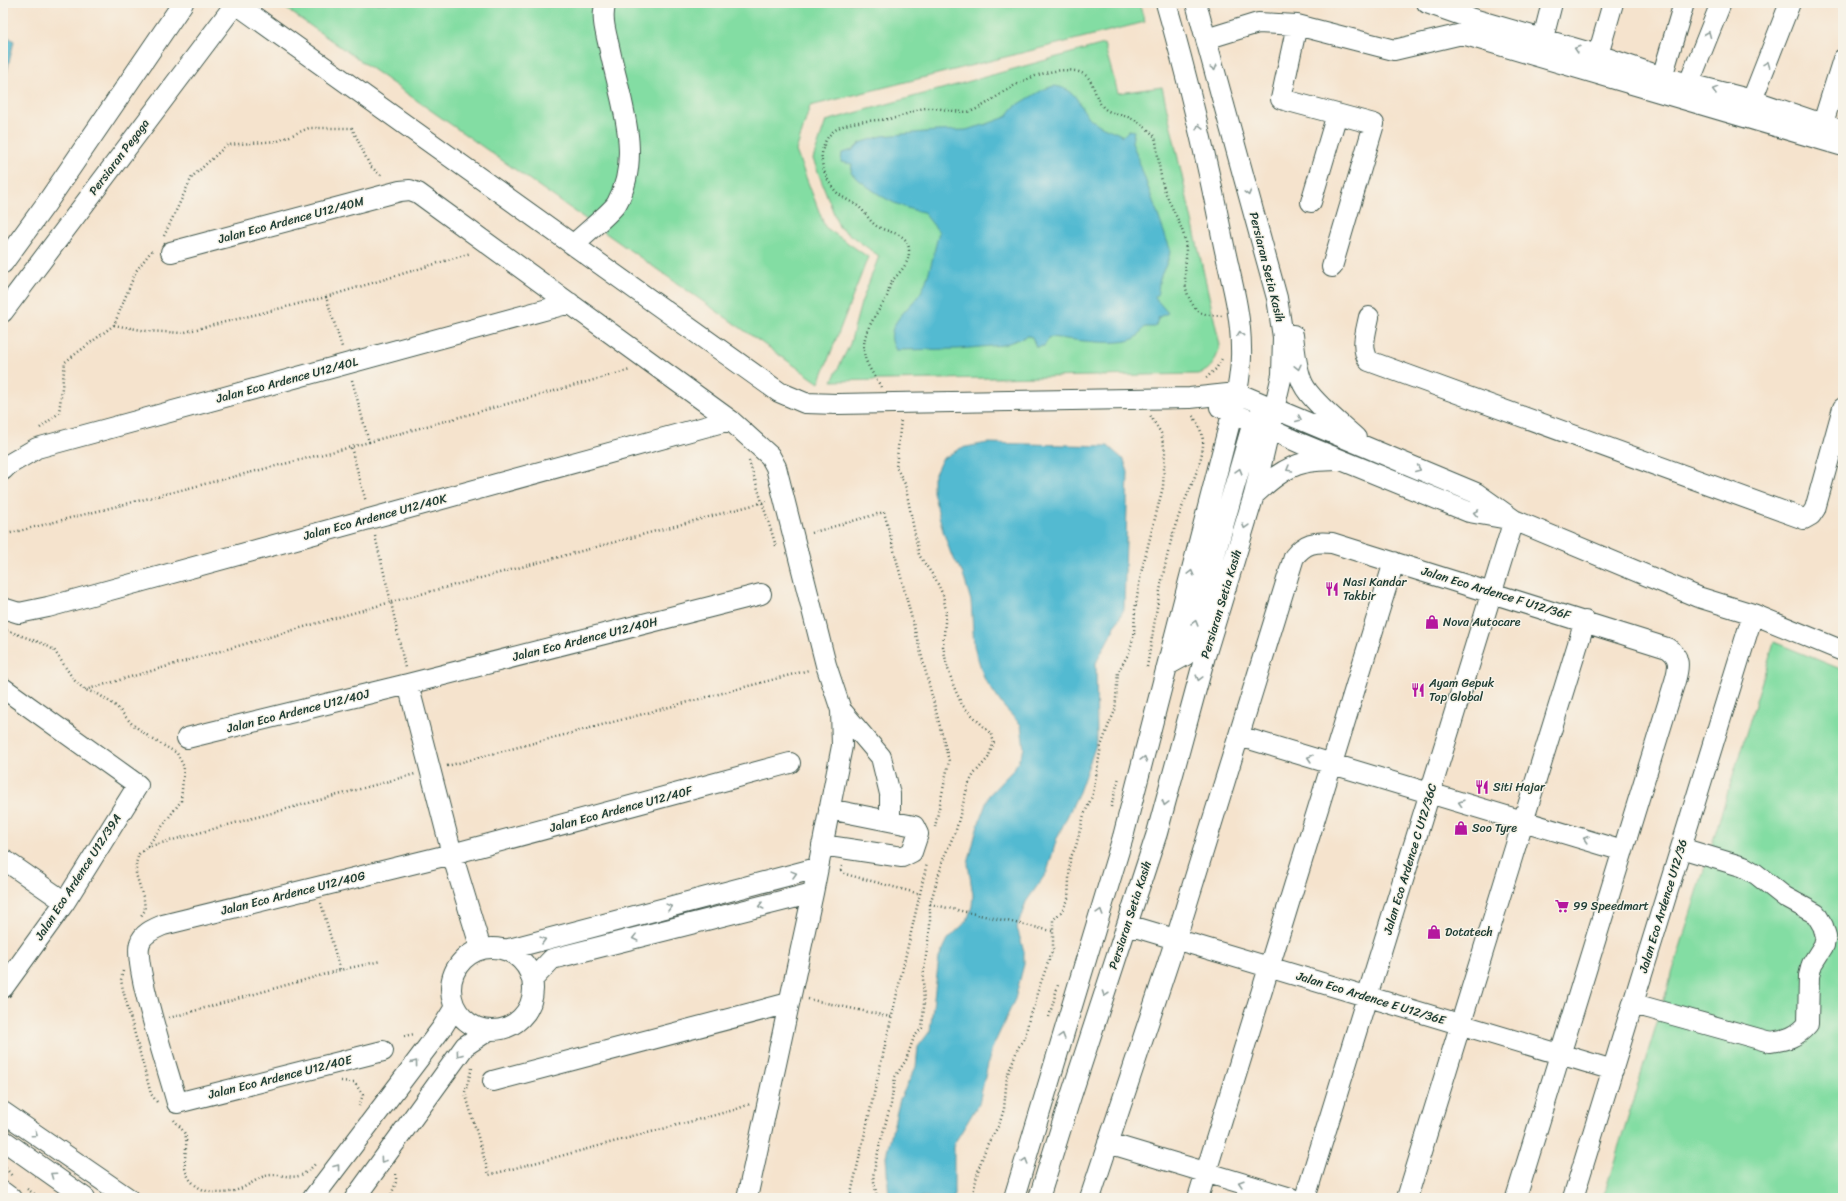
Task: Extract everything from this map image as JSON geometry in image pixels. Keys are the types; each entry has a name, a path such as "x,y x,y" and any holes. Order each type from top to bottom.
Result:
{"street":[{"path":"3,263 46,204 183,3"},
{"path":"235,3 779,392 805,403 890,403 1199,391 1237,393 1476,493 1514,520"},
{"name":"Persiaran Pegaga","path":"3,312 235,3"},
{"path":"572,245 617,204 628,170 630,141 606,36 603,10 606,3"},
{"name":"Persiaran Setia Kasih","path":"1196,3 1281,319 1284,337 1282,375 1274,409"},
{"path":"1426,3 1473,10 1543,38 1662,77 1752,100 1843,131"},
{"path":"1543,38 1552,3"},
{"path":"1598,55 1613,3"},
{"path":"1662,77 1684,3"},
{"path":"1689,83 1721,3"},
{"path":"1752,100 1790,3"},
{"path":"1014,1198 1123,837 1232,414 1241,373 1242,347 1226,318 1208,165 1182,59 1162,10"},
{"path":"1206,39 1258,22 1297,25 1394,50 1462,34 1843,146"},
{"path":"1297,25 1281,99 1374,124 1332,267"},
{"path":"1823,123 1843,59"},
{"path":"1311,202 1337,114"},
{"name":"Jalan Eco Ardence U12/40M","path":"171,252 400,191 410,190 418,193 492,247"},
{"path":"492,247 730,420 770,456 776,467 826,665 841,710 842,746 813,893 747,1198"},
{"name":"Jalan Eco Ardence U12/40L","path":"5,467 37,448 570,303"},
{"path":"1368,317 1364,344 1365,355 1369,361 1804,519 1811,515 1815,509 1843,408"},
{"path":"1281,319 1293,332 1299,371 1303,385 1313,397 1363,446"},
{"path":"1199,391 1232,414 1261,425 1340,460 1469,512 1514,520 1698,597 1753,614 1843,651"},
{"path":"1168,665 1186,655 1261,425 1258,415 1274,409"},
{"name":"Jalan Eco Ardence U12/40K","path":"11,611 48,607 730,420"},
{"name":"Persiaran Setia Kasih","path":"1040,1198 1071,1096 1157,833 1205,656 1254,495 1261,425"},
{"path":"1254,495 1270,481 1292,466 1305,462 1340,460"},
{"name":"Jalan Eco Ardence C U12/36C","path":"1305,1198 1514,520"},
{"name":"Jalan Eco Ardence F U12/36F","path":"1239,736 1294,557 1304,546 1310,543 1317,541 1332,543 1585,621 1667,648 1674,652 1679,666 1623,851"},
{"path":"1198,1198 1394,562"},
{"name":"Jalan Eco Ardence U12/40H","path":"408,684 761,594"},
{"name":"Jalan Eco Ardence U12/36","path":"1573,1198 1753,614"},
{"path":"1408,1198 1585,621"},
{"path":"408,684 452,854 481,949"},
{"name":"Jalan Eco Ardence U12/40J","path":"187,738 408,684"},
{"name":"Jalan Eco Ardence U12/39A","path":"3,688 138,785 65,902 3,988"},
{"path":"841,710 881,757 890,794 890,821"},
{"path":"1090,1198 1176,939 1239,736 1430,794 1524,820 1623,851 1516,1198"},
{"name":"Jalan Eco Ardence U12/40F","path":"452,854 790,763"},
{"path":"822,845 902,857 912,852 918,834 914,826 829,809"},
{"path":"1634,1004 1770,1042 1788,1040 1801,1032 1808,1024 1809,976 1812,964 1824,945 1826,936 1823,926 1816,914 1786,897 1744,866 1681,848"},
{"name":"Jalan Eco Ardence U12/40G","path":"155,1022 140,969 138,954 140,942 145,934 163,925 452,854"},
{"path":"3,859 65,902"},
{"path":"505,950 817,868"},
{"path":"532,980 552,959 813,893"},
{"name":"Jalan Eco Ardence E U12/36E","path":"1128,925 1613,1070"},
{"path":"494,948 505,950 523,962 532,980 532,997 526,1012 519,1020 510,1026 489,1030 469,1023 461,1016 451,997 453,976 457,966 465,958 481,949 494,948"},
{"path":"493,1082 790,999"},
{"path":"313,1198 442,1028 455,1007"},
{"path":"155,1022 169,1108"},
{"path":"355,1198 465,1046 489,1030"},
{"name":"Jalan Eco Ardence U12/40E","path":"169,1108 382,1051"},
{"path":"3,1112 128,1198"},
{"path":"3,1140 85,1198"},
{"path":"1108,1143 1291,1198"},
{"path":"3,1192 12,1198"}],"path":[{"path":"890,403 866,362 865,336 867,327 887,298 890,284 905,266 909,255 909,246 905,238 896,232 876,225 856,205 840,195 826,175 822,163 822,153 828,138 835,130 859,121 886,119 929,108 969,112 984,106 1022,82 1038,76 1073,70 1083,72 1091,79 1099,102 1106,110 1138,122 1155,137 1161,176 1170,204 1178,218 1187,252 1185,288 1197,310 1208,315 1226,318"},
{"path":"114,325 147,331 181,332 326,297 492,247"},
{"path":"326,297 369,442"},
{"path":"1146,671 1160,591 1174,529 1200,459 1203,445 1200,430 1195,419 1189,412 1199,391 1216,369 1225,353"},
{"path":"3,536 351,447 653,363"},
{"path":"972,1198 979,1167 987,1145 999,1125 1004,1109 1007,1076 1018,1048 1025,1037 1030,1014 1035,1006 1037,993 1053,949 1053,920 1062,911 1068,900 1070,859 1076,846 1084,815 1093,794 1101,746 1109,724 1116,712 1118,672 1129,653 1134,634 1135,610 1141,573 1163,487 1166,451 1161,433 1148,412 1155,412"},
{"path":"877,1198 873,1176 880,1143 891,1104 895,1077 906,1060 914,1037 922,1028 924,1007 923,978 930,927 930,904 944,856 956,830 968,785 974,774 988,758 994,742 991,734 962,705 947,666 943,646 946,611 943,595 936,580 919,555 905,484 896,467 901,418 909,418"},
{"path":"351,447 371,518 391,602 408,684"},
{"path":"747,455 764,502 776,548"},
{"path":"85,690 391,602 783,497"},
{"path":"3,629 44,644 54,650 74,680 85,690 98,694 116,706 132,724 152,739 177,753 184,767 181,801 147,847 139,854 136,863 136,874 144,900 145,910 138,922"},
{"path":"147,847 811,669 813,676"},
{"path":"1110,814 1120,771"},
{"path":"844,848 841,870 845,874 920,894"},
{"path":"316,888 340,970"},
{"path":"930,904 1052,931"},
{"path":"155,1022 340,970 381,961"},
{"path":"124,965 121,980 123,990 151,1094 169,1108 186,1137 185,1168 189,1180 205,1191 223,1194 237,1190 262,1178 279,1176 295,1177 306,1174 316,1163"},
{"path":"1048,1020 1060,979"},
{"path":"790,999 891,1017"},
{"path":"404,1036 442,1028"},
{"path":"465,1046 476,1058 465,1092 489,1175 734,1110 753,1102"},
{"path":"335,1082 342,1080 354,1082 361,1090 363,1095 358,1109"}],"green space":[{"path":"278,3 1139,3 1145,22 810,106 796,151 825,227 868,257 819,383"},
{"path":"1104,44 1118,93 1162,87 1220,345 1211,367 1199,374 832,381 850,344 861,303 879,256 839,227 813,159 826,121"},
{"path":"1774,642 1843,670 1843,1198 1603,1198"}],"water":[{"path":"3,33 14,41 3,88"},
{"path":"1054,86 1062,88 1073,94 1087,115 1100,125 1123,136 1129,130 1134,131 1132,142 1170,249 1169,258 1160,279 1158,292 1155,298 1168,313 1159,317 1155,327 1145,327 1137,337 1120,342 1095,342 1050,337 1044,346 1036,347 1032,337 1028,336 1003,345 958,349 896,350 892,341 892,332 900,316 919,295 923,288 930,268 939,232 923,212 912,210 884,198 859,180 851,173 852,164 841,162 842,153 853,150 860,143 882,136 966,130 987,124 1006,117 1014,107 1044,89"},
{"path":"987,443 1108,446 1124,460 1128,472 1124,609 1096,663 1097,742 1079,792 1057,838 1047,872 1026,902 1017,928 1024,951 1024,964 1015,999 991,1051 979,1103 954,1144 954,1198 889,1198 886,1156 900,1099 916,1067 918,1047 930,1031 939,958 948,939 967,921 972,906 973,895 968,864 977,828 989,795 1014,769 1024,749 1021,725 1003,706 984,678 974,646 971,601 963,574 951,554 943,531 933,492 933,478 942,459 961,448"}],"place":[{"name":"Nasi Kandar Takbir","path":"1332,589"},
{"name":"Nova Autocare","path":"1432,622"},
{"name":"Ayam Gepuk Top Global","path":"1418,690"},
{"name":"Siti Hajar","path":"1482,787"},
{"name":"Soo Tyre","path":"1461,828"},
{"name":"99 Speedmart","path":"1562,906"},
{"name":"Dotatech","path":"1434,932"}]}
